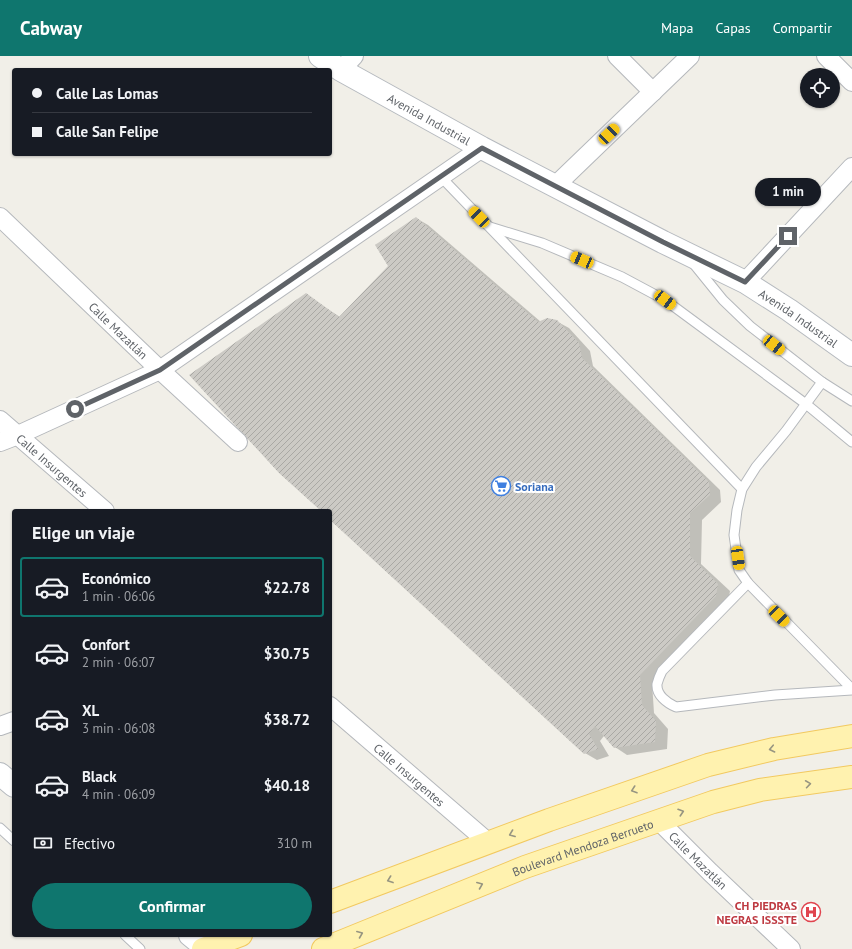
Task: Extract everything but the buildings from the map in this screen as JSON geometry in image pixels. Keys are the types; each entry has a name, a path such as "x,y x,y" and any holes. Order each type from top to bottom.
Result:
{"main road":[{"name":"Avenida Industrial","path":"320,56 347,63 482,148 745,282 790,310 852,355"},
{"path":"332,901 549,820 708,766 774,749 852,736"},
{"path":"0,774 12,784"},
{"name":"Boulevard Mendoza Berrueto","path":"323,949 525,867 713,802 760,790 852,777"},
{"path":"202,945 233,937"}],"street":[{"path":"617,56 653,92"},
{"path":"555,186 690,56"},
{"path":"826,56 852,82"},
{"path":"0,442 160,370 482,148"},
{"path":"745,282 852,167"},
{"name":"Calle Mazatlán","path":"0,217 160,370 238,442"},
{"name":"Calle Insurgentes","path":"0,420 103,509"},
{"name":"Calle Insurgentes","path":"332,708 489,843"},
{"path":"0,726 12,721"},
{"name":"Calle Mazatlán","path":"658,820 791,949"}],"lane":[{"path":"440,177 742,489"},
{"path":"488,227 542,243 622,277 665,300 806,404 852,442"},
{"path":"685,252 707,282 750,326 822,382 852,401"},
{"path":"822,382 786,431 756,467 742,489 737,510 734,535 739,570 748,583 852,690"},
{"path":"748,583 662,671 657,684 660,696 668,703 676,707 775,694 852,690"},
{"path":"0,828 12,838"},
{"path":"127,937 140,949"}],"place":[{"name":"Soriana","path":"501,486"},
{"name":"CH PIEDRAS NEGRAS ISSSTE","path":"811,912"}],"route":[{"path":"75,409 160,370 482,148 663,242 745,282 788,236"}]}
